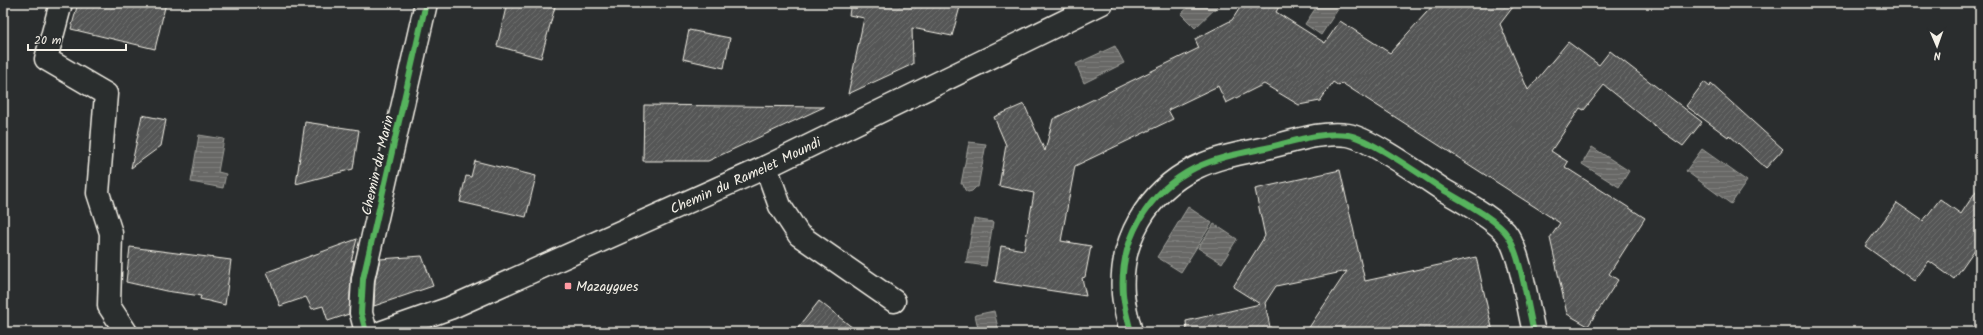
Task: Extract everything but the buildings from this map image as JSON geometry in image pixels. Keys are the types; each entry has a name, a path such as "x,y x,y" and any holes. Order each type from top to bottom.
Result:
{"street":[{"path":"61,3 46,59 106,94 98,193 111,233 110,306 126,332"},
{"name":"Chemin du Marin","path":"366,332 361,312 363,279 426,3"},
{"name":"Chemin du Ramelet Moundi","path":"391,331 450,308 766,167 1102,3"},
{"path":"1131,332 1123,295 1124,260 1134,227 1152,201 1170,182 1195,168 1227,156 1327,134 1349,135 1372,146 1490,219 1508,235 1517,259 1534,332"},
{"path":"766,167 780,206 799,235 894,301"}],"shaded area":[{"path":"1193,3 1221,3 1195,28 1181,14"},
{"path":"1319,3 1342,3 1321,35 1305,24"},
{"path":"1115,46 1124,63 1084,83 1076,64"},
{"path":"199,135 224,139 218,172 226,174 223,188 191,182"},
{"path":"969,142 986,144 978,187 968,192 965,190 963,184 961,184"},
{"path":"1592,147 1629,171 1619,187 1582,164"},
{"path":"1702,149 1747,181 1731,204 1686,171"},
{"path":"1188,207 1212,223 1181,272 1157,257"},
{"path":"974,219 993,222 986,266 966,263"},
{"path":"1214,224 1237,239 1222,263 1198,248"},
{"path":"994,311 999,332 979,332 975,315"}],"cycle path":[{"path":"366,332 361,313 363,279 426,3"},
{"path":"1131,332 1123,294 1123,274 1126,255 1131,237 1140,220 1150,204 1163,190 1178,178 1203,164 1230,156 1327,134 1348,135 1369,143 1479,211 1503,230 1513,246 1521,269 1534,332"}],"place":[{"name":"Mazaygues","path":"568,286"}]}
